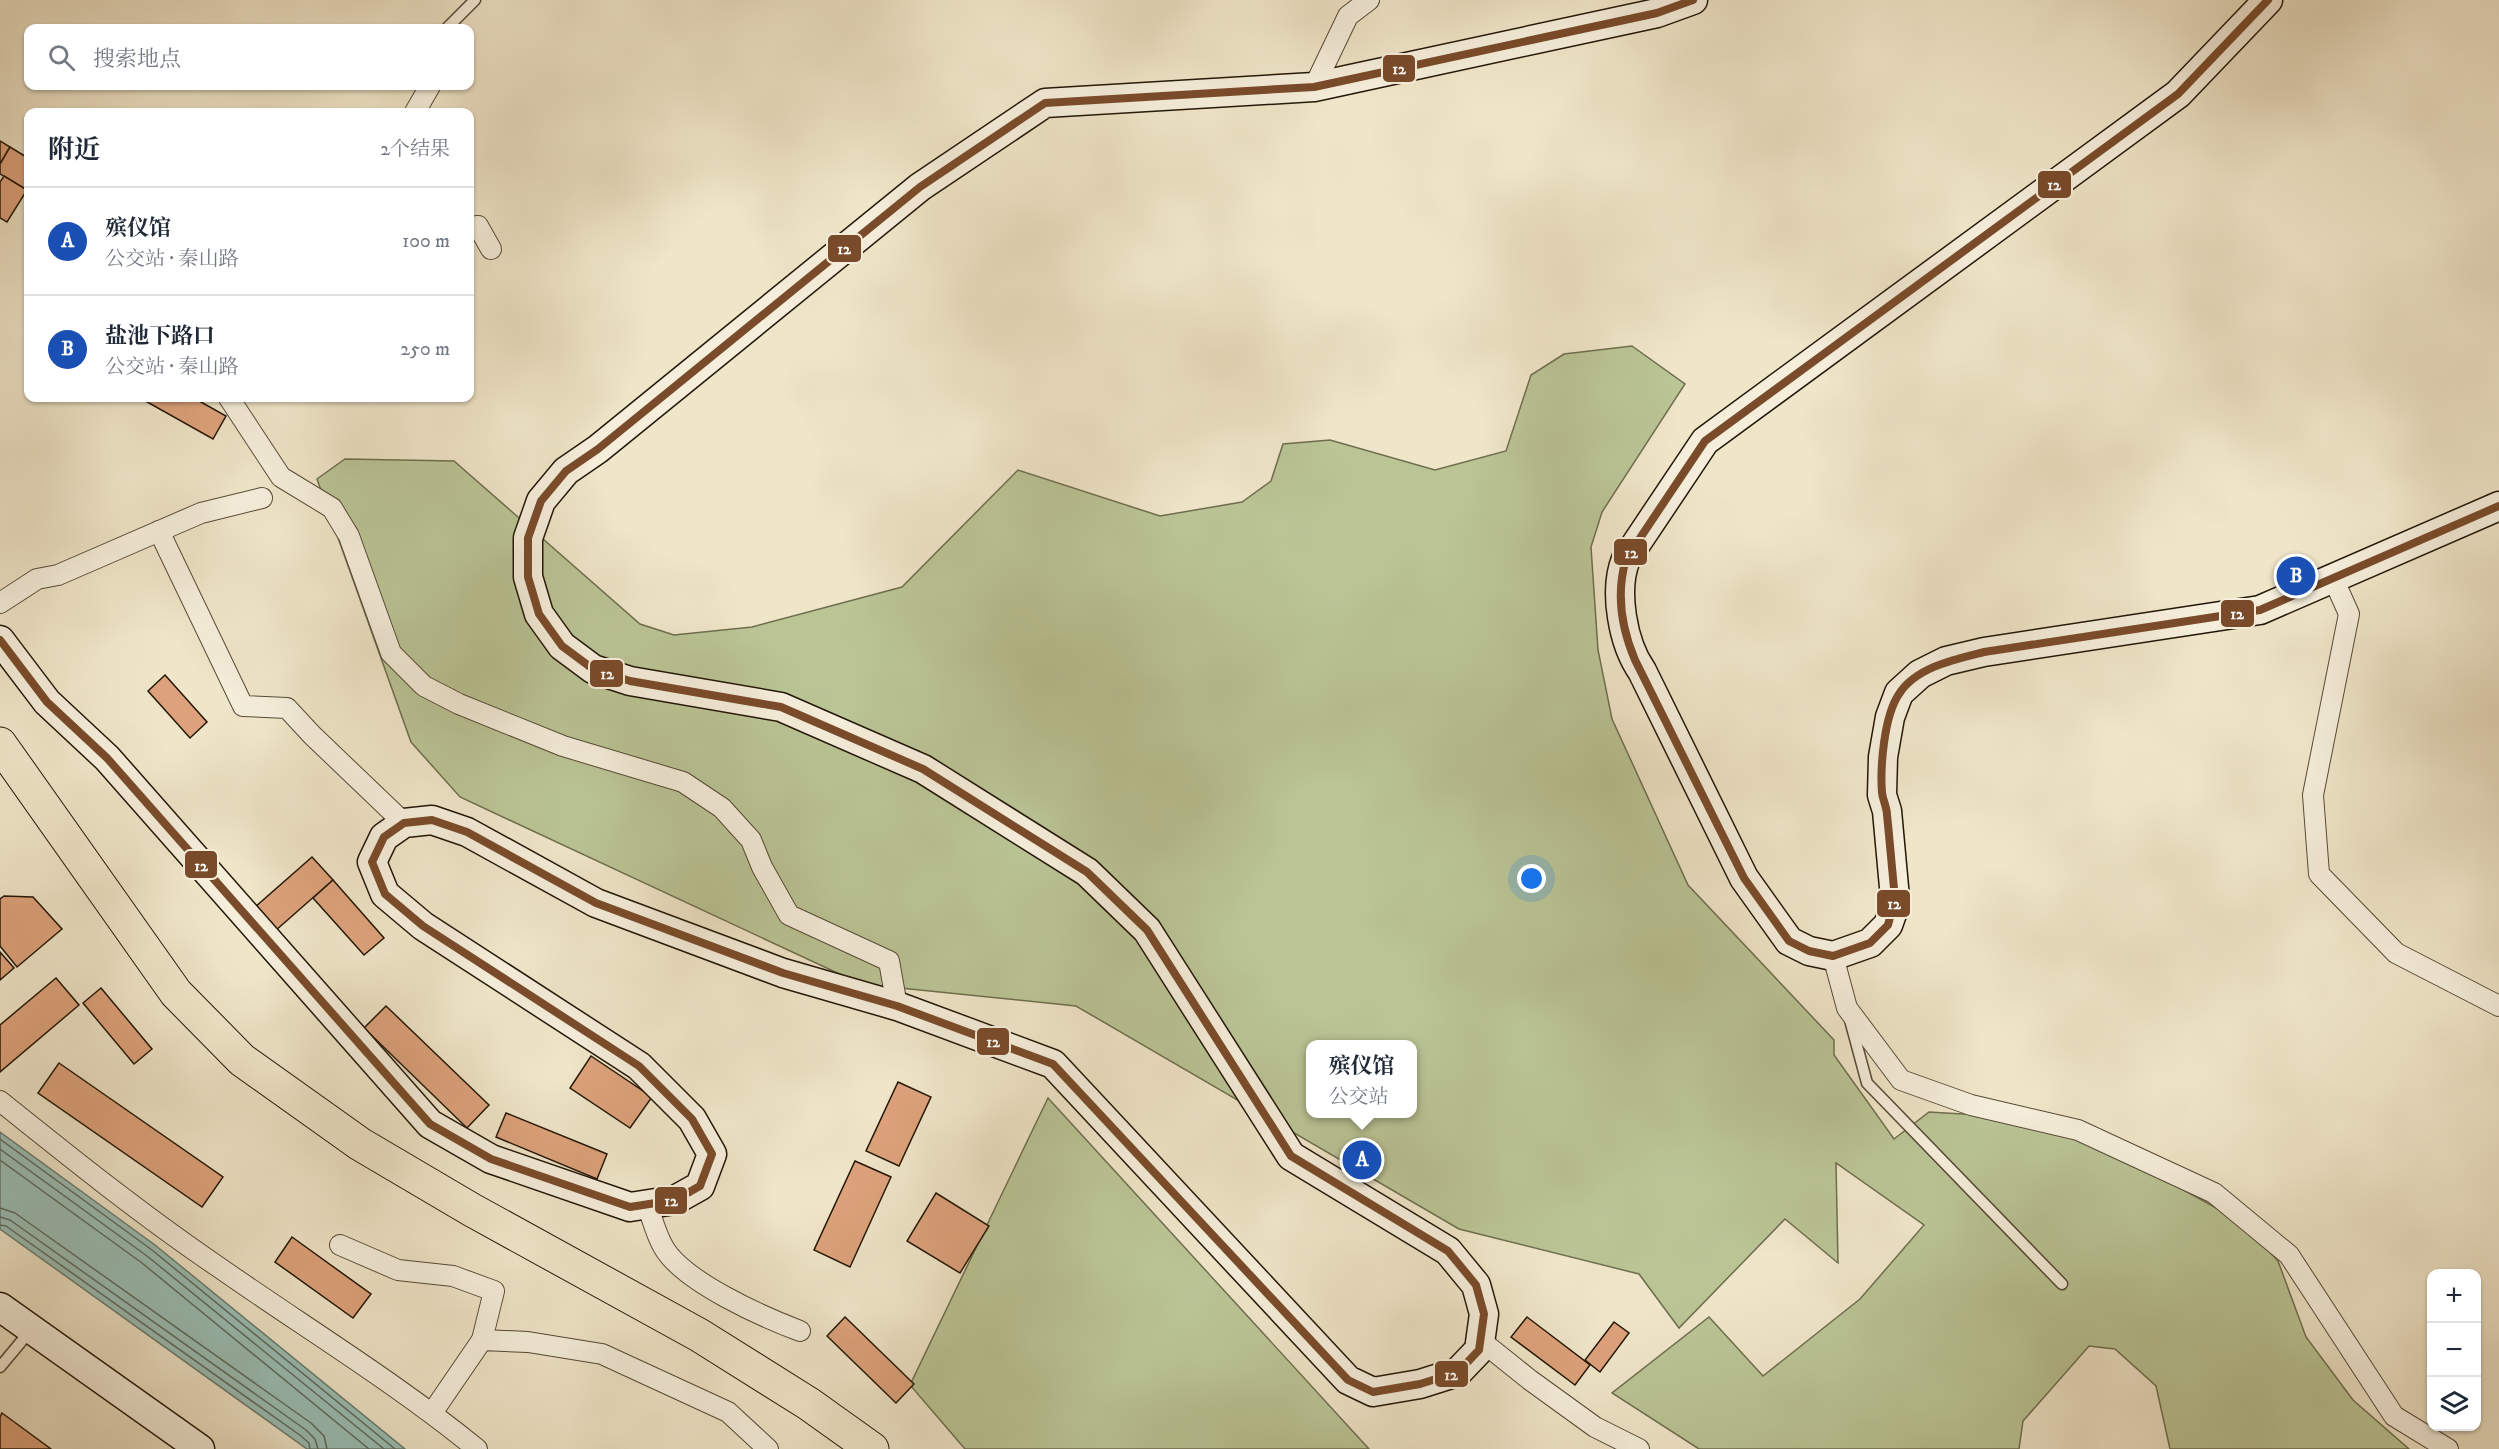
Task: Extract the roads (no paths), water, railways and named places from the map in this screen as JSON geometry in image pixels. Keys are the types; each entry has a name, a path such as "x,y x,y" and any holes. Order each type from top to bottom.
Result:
{"highway":[{"path":"0,744 176,993 242,1060 360,1144 472,1210 699,1335 809,1404 872,1449"},
{"path":"0,779 160,1005 228,1076 349,1161 462,1227 689,1353 744,1386 838,1449"}],"main road":[{"path":"0,640 47,702 107,758 430,1124 491,1159 630,1207 675,1200 700,1186 712,1154 692,1119 639,1066 423,926 385,894 372,861 384,837 404,823 432,820 467,832 596,903 783,973 897,1006 1053,1064 1348,1380 1373,1392 1420,1384 1458,1372 1479,1350 1484,1314 1476,1285 1448,1251 1291,1156 1147,930 1087,872 923,769 781,707 630,681 593,669 562,646 539,614 528,577 528,538 542,501 566,471 598,449 920,187 1045,103 1314,87 1657,13 1692,0"},
{"path":"2268,0 2178,94 1705,441 1626,560 1621,572 1620,607 1633,659 1647,681 1744,878 1790,942 1809,951 1833,956 1870,943 1888,925 1893,911 1895,898 1888,822 1882,795 1883,756 1890,717 1899,693 1920,674 1946,661 1984,652 2260,610 2499,506"},
{"path":"0,1307 200,1449"}],"street":[{"path":"1314,87 1348,16 1369,0"},
{"path":"415,108 427,90"},
{"path":"474,226 478,226 491,249"},
{"path":"232,402 281,477 332,508 349,536 391,653 424,686 459,704 563,746 683,782 712,801 722,808 751,840 762,867 789,915 889,961 897,1006"},
{"path":"0,603 37,579 58,575 201,513 262,498"},
{"path":"159,531 243,706 287,708 404,823"},
{"path":"2333,578 2349,615 2313,795 2319,874 2396,953 2499,1006"},
{"path":"1833,956 1847,1008 1901,1080 1971,1105 2078,1130 2214,1193 2289,1255 2394,1416 2448,1449"},
{"path":"0,1101 90,1173 215,1265 432,1413 477,1449"},
{"path":"647,1204 664,1248 694,1278 762,1317 800,1331"},
{"path":"340,1245 398,1270 453,1276 494,1292 482,1340 432,1413"},
{"path":"482,1340 528,1342 602,1354 728,1412 768,1449"},
{"path":"1480,1340 1595,1427 1639,1449"}],"lane":[{"path":"451,24 475,0"},
{"path":"1847,1008 1867,1083 2062,1284"},
{"path":"0,1367 32,1328"}],"water":[{"path":"0,1132 155,1245 405,1449 307,1449 0,1229"}],"place":[{"name":"盐池下路口","path":"2296,576"},
{"name":"殡仪馆","path":"1362,1160"}]}
